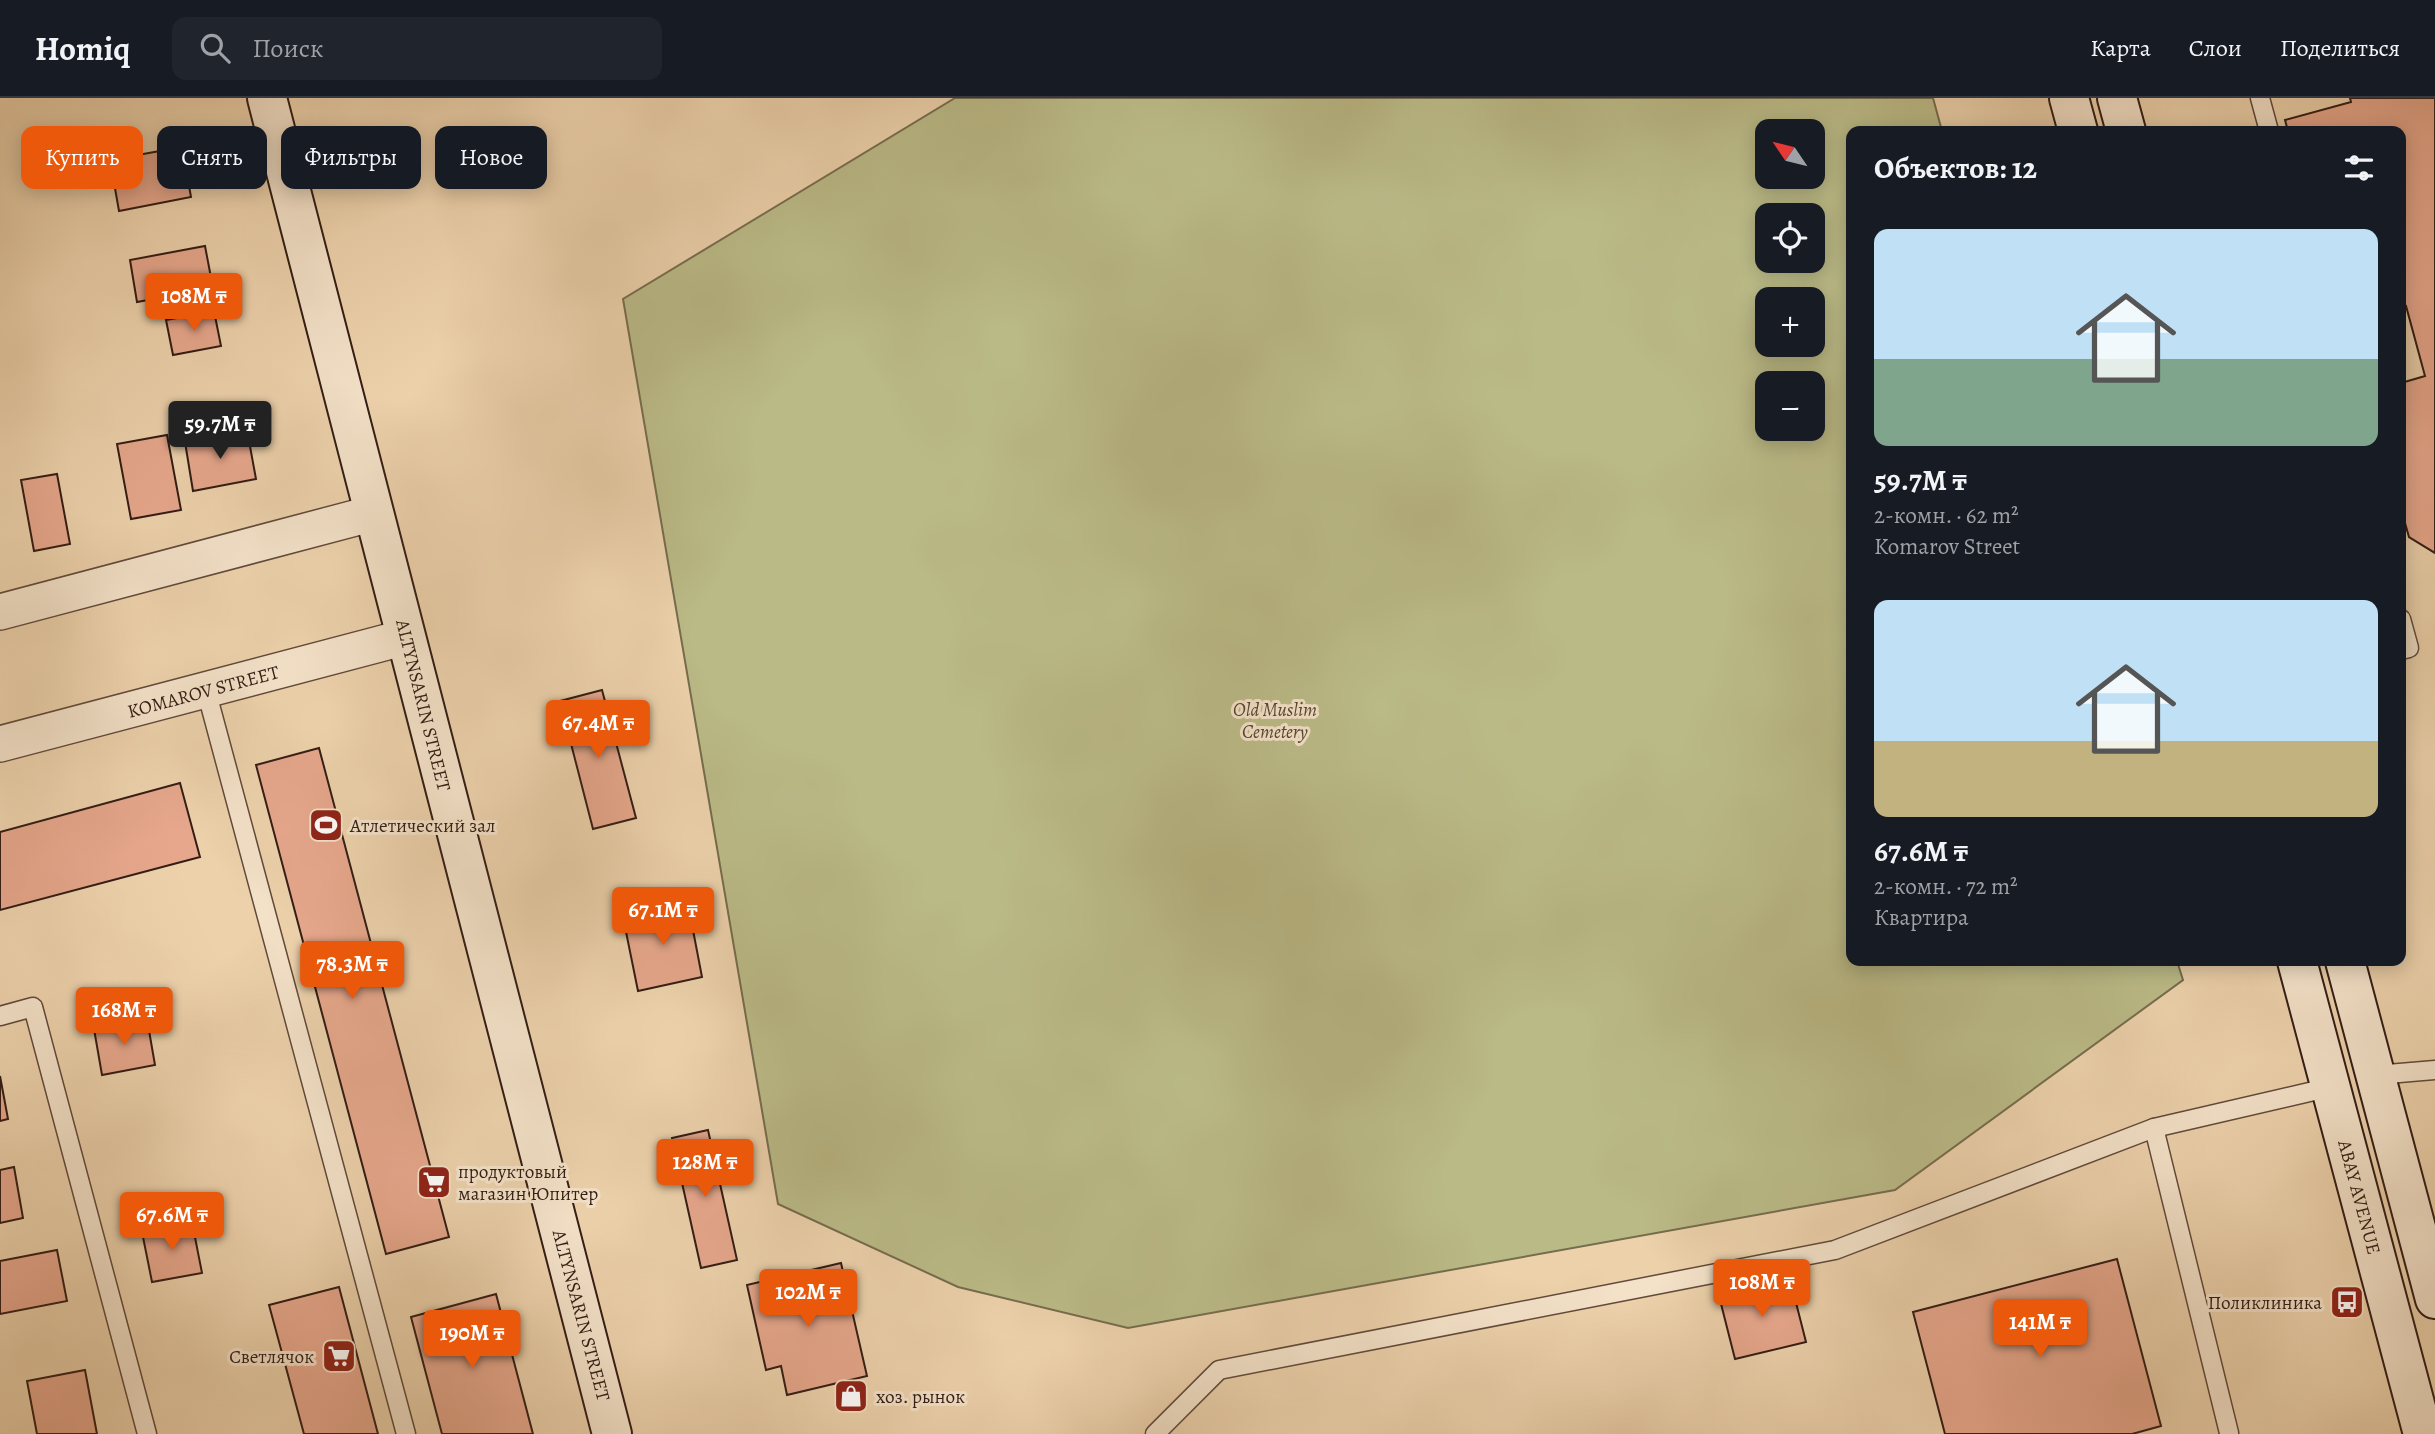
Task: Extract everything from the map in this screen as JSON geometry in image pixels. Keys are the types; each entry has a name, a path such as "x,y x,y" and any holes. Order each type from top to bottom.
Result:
{"street":[{"name":"ALTYNSARIN STREET","path":"267,98 612,1434"},
{"path":"2069,98 2077,126"},
{"path":"2117,98 2125,126"},
{"path":"0,612 374,513"},
{"name":"KOMAROV STREET","path":"0,744 406,637"},
{"name":"ABAY AVENUE","path":"2298,966 2423,1434"},
{"path":"2347,966 2435,1299"}],"lane":[{"path":"2260,98 2268,126"},
{"path":"206,690 406,1434"},
{"path":"0,1016 33,1007 147,1434"},
{"path":"2376,1075 2435,1070"},
{"path":"1155,1434 1219,1370 1835,1250 2154,1128 2331,1087"},
{"path":"2154,1128 2230,1433"}],"green space":[{"name":"Old Muslim Cemetery","path":"955,98 1933,98 1941,126 1846,126 1846,966 2179,966 2183,980 1895,1190 1128,1328 958,1287 778,1204 623,299"}],"building":[{"path":"2350,98 2435,98 2435,553 2409,537 2406,526 2406,382 2425,376 2406,306 2406,126 2287,126 2285,120 2351,102"},
{"path":"157,152 157,189 190,189 191,197 119,211 115,189 143,189 143,154"},
{"path":"205,246 213,288 137,302 130,260"},
{"path":"214,311 221,346 173,355 166,320"},
{"path":"247,430 256,479 193,491 185,442"},
{"path":"167,435 181,510 131,519 117,444"},
{"path":"57,474 70,544 34,551 21,480"},
{"path":"602,690 636,818 593,829 560,701"},
{"path":"319,748 449,1237 386,1254 256,765"},
{"path":"180,783 200,857 0,910 0,832"},
{"path":"688,904 702,977 638,991 623,917"},
{"path":"147,1019 155,1065 102,1075 94,1029"},
{"path":"0,1076 8,1119 0,1121"},
{"path":"708,1130 737,1260 701,1268 672,1138"},
{"path":"14,1167 23,1218 0,1223 0,1170"},
{"path":"192,1222 202,1273 152,1282 142,1232"},
{"path":"57,1250 67,1301 0,1314 0,1261"},
{"path":"2117,1259 2161,1426 2132,1434 1945,1434 1913,1312"},
{"path":"841,1263 867,1376 787,1395 781,1366 766,1370 747,1285"},
{"path":"1790,1279 1806,1342 1735,1359 1719,1296"},
{"path":"339,1287 378,1434 304,1434 269,1305"},
{"path":"496,1294 533,1434 442,1434 411,1317"},
{"path":"85,1370 97,1434 37,1434 27,1381"}],"place":[{"name":"Атлетический зал","path":"326,825"},
{"name":"продуктовый магазин Юпитер","path":"434,1182"},
{"name":"Поликлиника","path":"2347,1302"},
{"name":"Светлячок","path":"339,1356"},
{"name":"хоз. рынок","path":"851,1396"}]}
